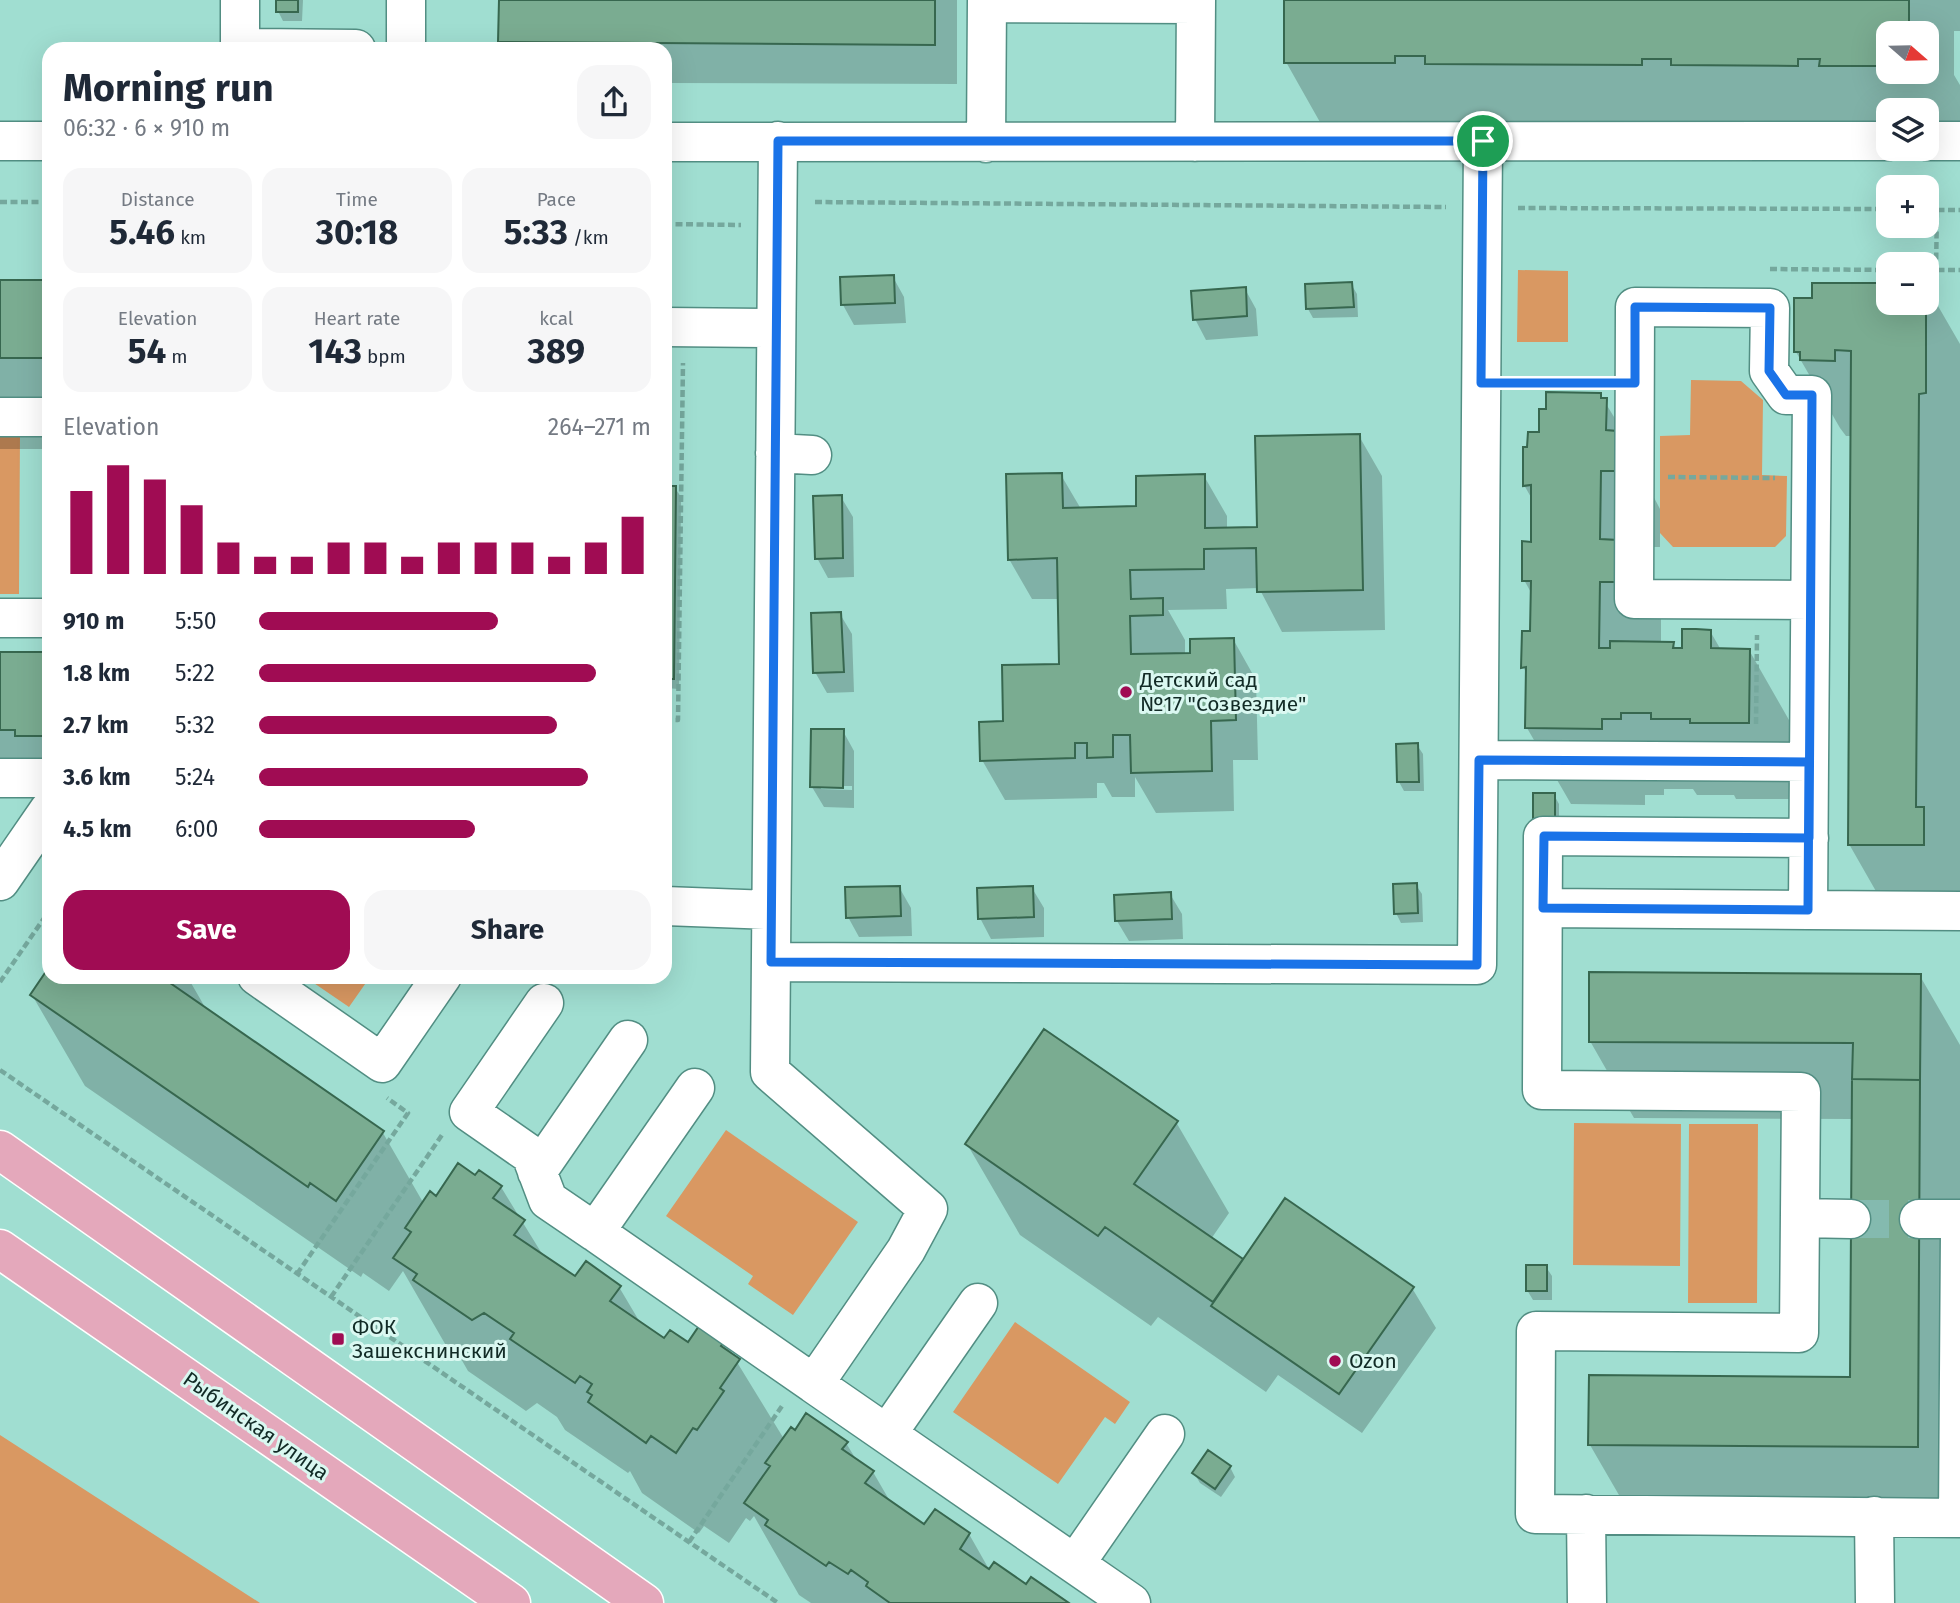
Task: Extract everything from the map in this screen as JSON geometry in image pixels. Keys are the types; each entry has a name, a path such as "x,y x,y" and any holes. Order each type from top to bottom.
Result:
{"main road":[{"path":"0,1150 644,1603"},
{"name":"Рыбинская улица","path":"0,1249 511,1603"}],"street":[{"path":"240,0 240,42"},
{"path":"406,42 407,0"},
{"path":"986,143 987,1 1196,2 1195,142"},
{"path":"0,141 42,141"},
{"path":"778,141 776,328 793,454 771,910 770,1072 928,1209 906,1250 808,1380"},
{"path":"771,962 1477,965 1483,141"},
{"path":"672,142 1876,141"},
{"path":"1939,141 1960,141"},
{"path":"1808,910 1812,395 1786,395 1769,371 1770,308 1635,307 1633,598 1810,600"},
{"path":"674,327 776,328"},
{"path":"0,416 42,417"},
{"path":"0,618 42,618"},
{"path":"1479,760 1809,762"},
{"path":"0,778 42,778"},
{"path":"0,880 42,820"},
{"path":"1809,838 1544,836 1542,1090 1801,1092 1799,1333 1536,1331 1535,1514 1959,1517 1960,1231"},
{"path":"672,906 771,910"},
{"path":"1543,908 1960,911"},
{"path":"268,984 382,1063 436,984"},
{"path":"544,1003 469,1112 531,1155 548,1200 1131,1603"},
{"path":"537,1172 628,1040"},
{"path":"595,1232 695,1088"},
{"path":"1800,1219 1851,1219"},
{"path":"1919,1219 1960,1219"},
{"path":"887,1434 978,1303"},
{"path":"1075,1564 1165,1434"},
{"path":"1586,1514 1587,1603"},
{"path":"1874,1516 1875,1603"}],"path":[{"path":"0,202 42,202"},
{"path":"672,223 777,214 1482,208 1876,209"},
{"path":"1939,209 1960,210"},
{"path":"1770,308 1770,269 1876,270"},
{"path":"1939,270 1960,270"},
{"path":"672,720 678,720 674,327"},
{"path":"1481,383 1635,383"},
{"path":"1634,477 1811,478"},
{"path":"1756,761 1758,599"},
{"path":"0,982 42,921"},
{"path":"297,1274 408,1113 368,1085 382,1063"},
{"path":"0,1070 778,1603"},
{"path":"331,1297 461,1107 469,1112"},
{"path":"689,1542 808,1380"}],"shaded area":[{"path":"1518,270 1568,271 1568,342 1517,342"},
{"path":"1691,380 1741,381 1763,400 1762,475 1787,476 1786,536 1775,547 1673,547 1660,533 1660,436 1690,435"},
{"path":"0,435 20,435 19,594 0,594"},
{"path":"315,984 365,984 349,1007"},
{"path":"1574,1123 1681,1124 1680,1266 1573,1265"},
{"path":"1689,1124 1758,1124 1757,1303 1688,1303"},
{"path":"726,1130 858,1222 793,1315 748,1284 753,1276 666,1216"},
{"path":"1015,1322 1130,1402 1115,1424 1105,1417 1058,1484 953,1412"},
{"path":"0,1435 260,1603 0,1603"}],"building":[{"path":"276,0 298,0 298,12 276,12"},
{"path":"499,0 935,0 935,45 498,42"},
{"path":"1284,0 1909,0 1909,21 1876,21 1876,66 1819,66 1820,59 1798,59 1798,66 1671,65 1671,59 1642,59 1642,65 1425,64 1425,56 1395,56 1395,63 1284,63"},
{"path":"894,275 895,303 841,305 840,277"},
{"path":"0,280 42,280 42,358 0,358"},
{"path":"1352,282 1354,307 1306,309 1305,284"},
{"path":"1812,283 1876,283 1876,315 1926,315 1926,393 1919,394 1916,807 1924,807 1924,845 1848,845 1851,351 1835,350 1835,361 1800,360 1800,352 1794,352 1794,298 1812,298"},
{"path":"1246,287 1247,316 1193,320 1191,291"},
{"path":"1546,392 1601,393 1601,398 1607,398 1606,430 1617,431 1617,471 1601,471 1600,539 1618,540 1617,582 1600,582 1599,648 1610,648 1610,641 1674,642 1673,648 1682,648 1682,629 1696,629 1711,630 1711,648 1750,649 1749,723 1690,723 1690,719 1651,719 1651,713 1621,713 1621,719 1602,719 1602,729 1525,728 1526,667 1521,668 1522,631 1530,631 1531,581 1522,581 1522,541 1531,542 1531,485 1523,486 1523,447 1527,447 1528,432 1539,432 1539,409 1546,409"},
{"path":"1360,434 1363,590 1257,592 1256,548 1204,549 1204,569 1130,570 1131,599 1163,598 1163,615 1130,616 1131,654 1190,653 1190,639 1234,638 1236,720 1211,721 1212,771 1131,773 1130,735 1113,735 1113,757 1087,758 1087,743 1075,743 1075,758 980,761 979,722 1003,721 1002,665 1059,664 1057,558 1008,560 1006,474 1062,473 1063,508 1136,506 1136,476 1205,474 1205,528 1257,527 1255,436"},
{"path":"672,486 676,486 674,679"},
{"path":"842,495 843,558 815,559 813,496"},
{"path":"841,612 844,672 813,673 811,613"},
{"path":"0,652 42,652 42,736 15,736 15,730 0,730"},
{"path":"811,729 844,729 843,788 810,787"},
{"path":"1418,743 1419,782 1397,782 1396,744"},
{"path":"1533,793 1555,793 1555,819 1533,819"},
{"path":"1417,883 1418,913 1394,914 1393,884"},
{"path":"900,886 901,916 846,918 845,887"},
{"path":"1033,886 1034,917 978,919 977,888"},
{"path":"1171,892 1172,919 1115,921 1114,895"},
{"path":"1589,972 1921,974 1920,1080 1852,1079 1853,1043 1589,1042"},
{"path":"42,977 42,984 172,984 384,1131 336,1201 310,1183 308,1187 30,995"},
{"path":"1044,1029 1178,1121 1134,1184 1243,1259 1213,1302 1105,1227 1098,1236 965,1144"},
{"path":"1852,1079 1920,1080 1918,1447 1588,1445 1589,1375 1850,1377"},
{"path":"458,1163 475,1175 479,1170 502,1186 493,1198 525,1220 514,1235 575,1276 586,1261 621,1286 610,1301 664,1338 670,1330 688,1342 701,1323 725,1340 721,1346 740,1359 720,1388 724,1391 697,1430 693,1428 676,1453 651,1436 646,1443 588,1402 592,1395 587,1392 592,1384 580,1376 575,1383 510,1339 514,1333 484,1313 472,1320 413,1280 417,1274 393,1258 411,1232 405,1228 430,1191 436,1196"},
{"path":"1285,1198 1414,1287 1339,1394 1211,1306"},
{"path":"1526,1265 1547,1265 1547,1291 1526,1291"},
{"path":"806,1413 848,1442 842,1449 874,1471 865,1483 924,1524 935,1509 970,1533 960,1549 989,1569 994,1562 1026,1584 1031,1577 1069,1603 890,1603 866,1586 868,1582 851,1570 848,1574 829,1562 826,1566 765,1525 768,1520 744,1503 770,1466 765,1463 791,1427 795,1430"},
{"path":"1208,1450 1231,1466 1215,1489 1192,1473"}],"tunnel":[{"path":"1851,1219 1919,1219"}],"place":[{"name":"Детский сад №17 \"Созвездие\"","path":"1126,692"},
{"name":"ФОК Зашекснинский","path":"338,1339"},
{"name":"Ozon","path":"1335,1361"}],"route":[{"path":"1483,141 778,141 771,962 1477,965 1479,760 1809,762 1809,838 1808,910 1543,908 1544,836 1809,838 1812,395 1786,395 1769,371 1770,308 1635,307 1635,383 1481,383 1483,141"}]}
